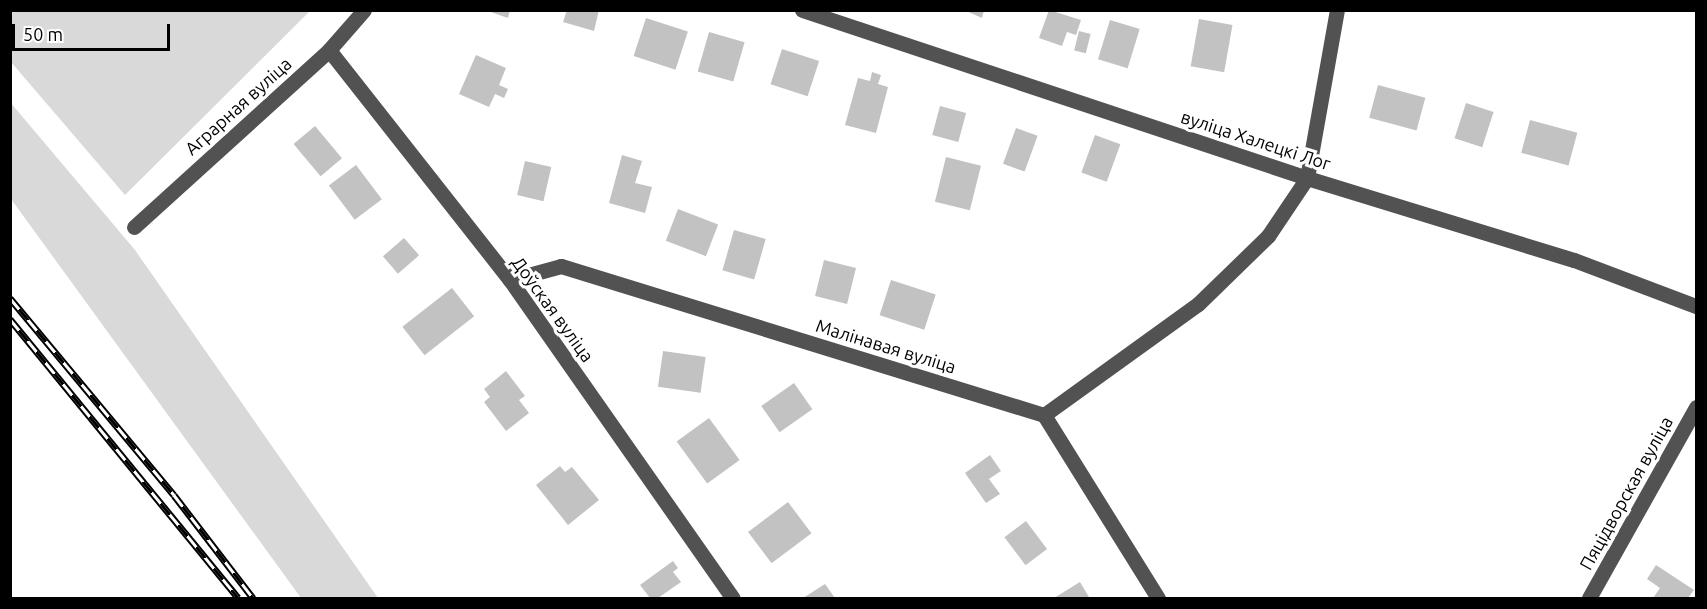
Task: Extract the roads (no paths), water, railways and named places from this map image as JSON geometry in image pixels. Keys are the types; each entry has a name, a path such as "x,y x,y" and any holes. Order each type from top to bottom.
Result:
{"street":[{"name":"Аграрная вуліца","path":"134,226 329,50 364,10"},
{"name":"вуліца Халецкі Лог","path":"802,10 1307,178 1574,260 1696,306"},
{"path":"1158,598 1044,415 1198,304 1268,236 1307,178 1337,10"},
{"name":"Доўская вуліца","path":"329,50 510,280 734,598"},
{"name":"Малінавая вуліца","path":"510,280 561,266 1044,415"},
{"name":"Пяцідворская вуліца","path":"1589,598 1696,407"}],"railway":[{"path":"10,298 174,495 253,598"},
{"path":"10,319 238,598"}]}
